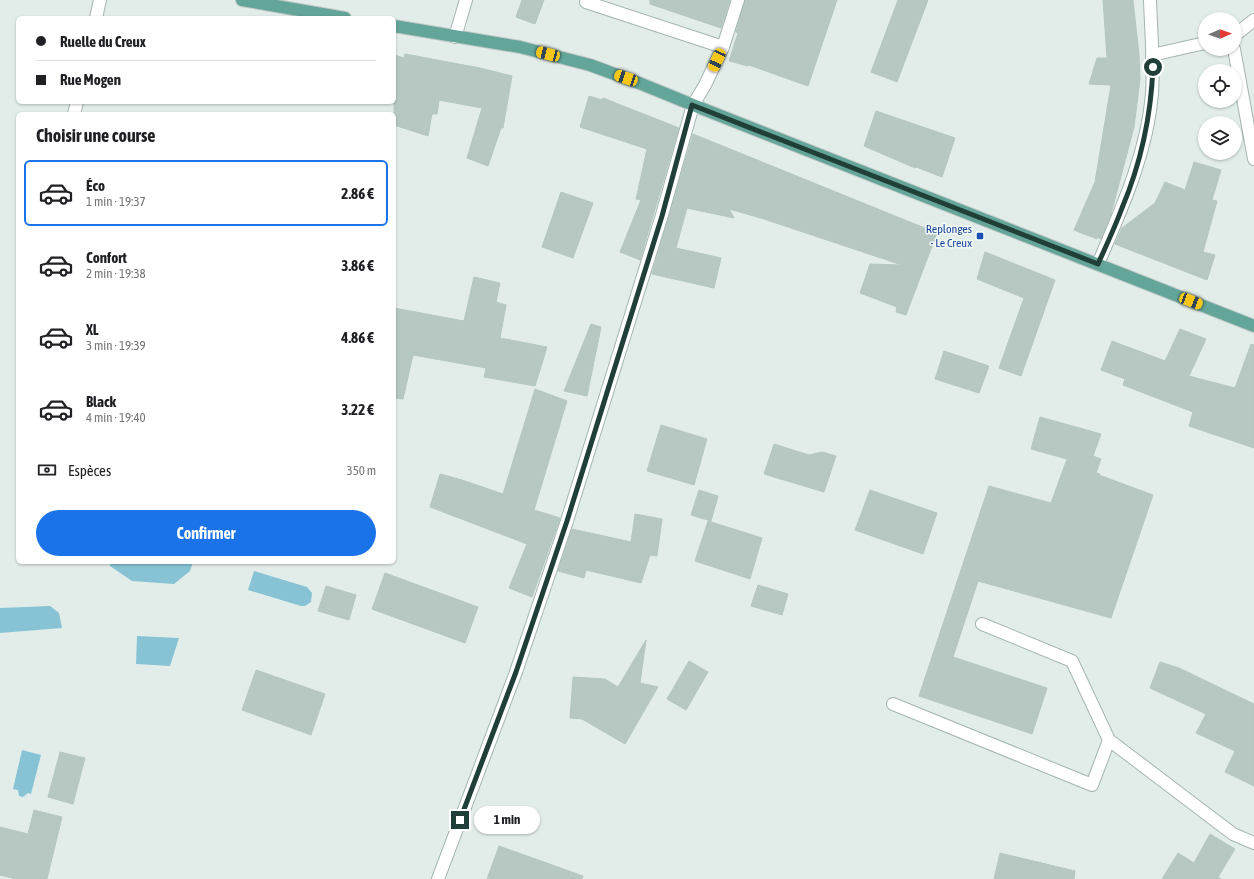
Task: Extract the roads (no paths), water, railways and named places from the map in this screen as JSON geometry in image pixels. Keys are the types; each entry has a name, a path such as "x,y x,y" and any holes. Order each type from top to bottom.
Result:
{"main road":[{"path":"242,0 334,16"},
{"path":"396,26 520,47 590,65 1254,326"}],"street":[{"path":"96,16 100,0"},
{"path":"455,37 466,0"},
{"path":"438,879 516,672 567,521 662,216 692,105 705,85 722,47 738,0"},
{"path":"1098,264 1123,207 1141,151 1152,95 1150,0"},
{"path":"586,2 722,47"},
{"path":"1242,29 1254,20"},
{"path":"1152,55 1198,45"},
{"path":"1235,56 1254,159"},
{"path":"982,624 1072,661 1109,740 1233,834 1254,843"},
{"path":"892,704 1092,785 1109,740"}],"water":[{"path":"110,564 192,564 190,571 174,584 132,581 110,566"},
{"path":"254,571 307,587 312,593 311,602 305,606 301,606 248,590"},
{"path":"50,606 59,613 62,628 0,633 0,608"},
{"path":"137,636 179,638 170,666 136,664"},
{"path":"22,750 41,755 31,794 28,793 23,797 19,796 18,790 13,789"}],"place":[{"name":"Replonges - Le Creux","path":"980,236"}]}
